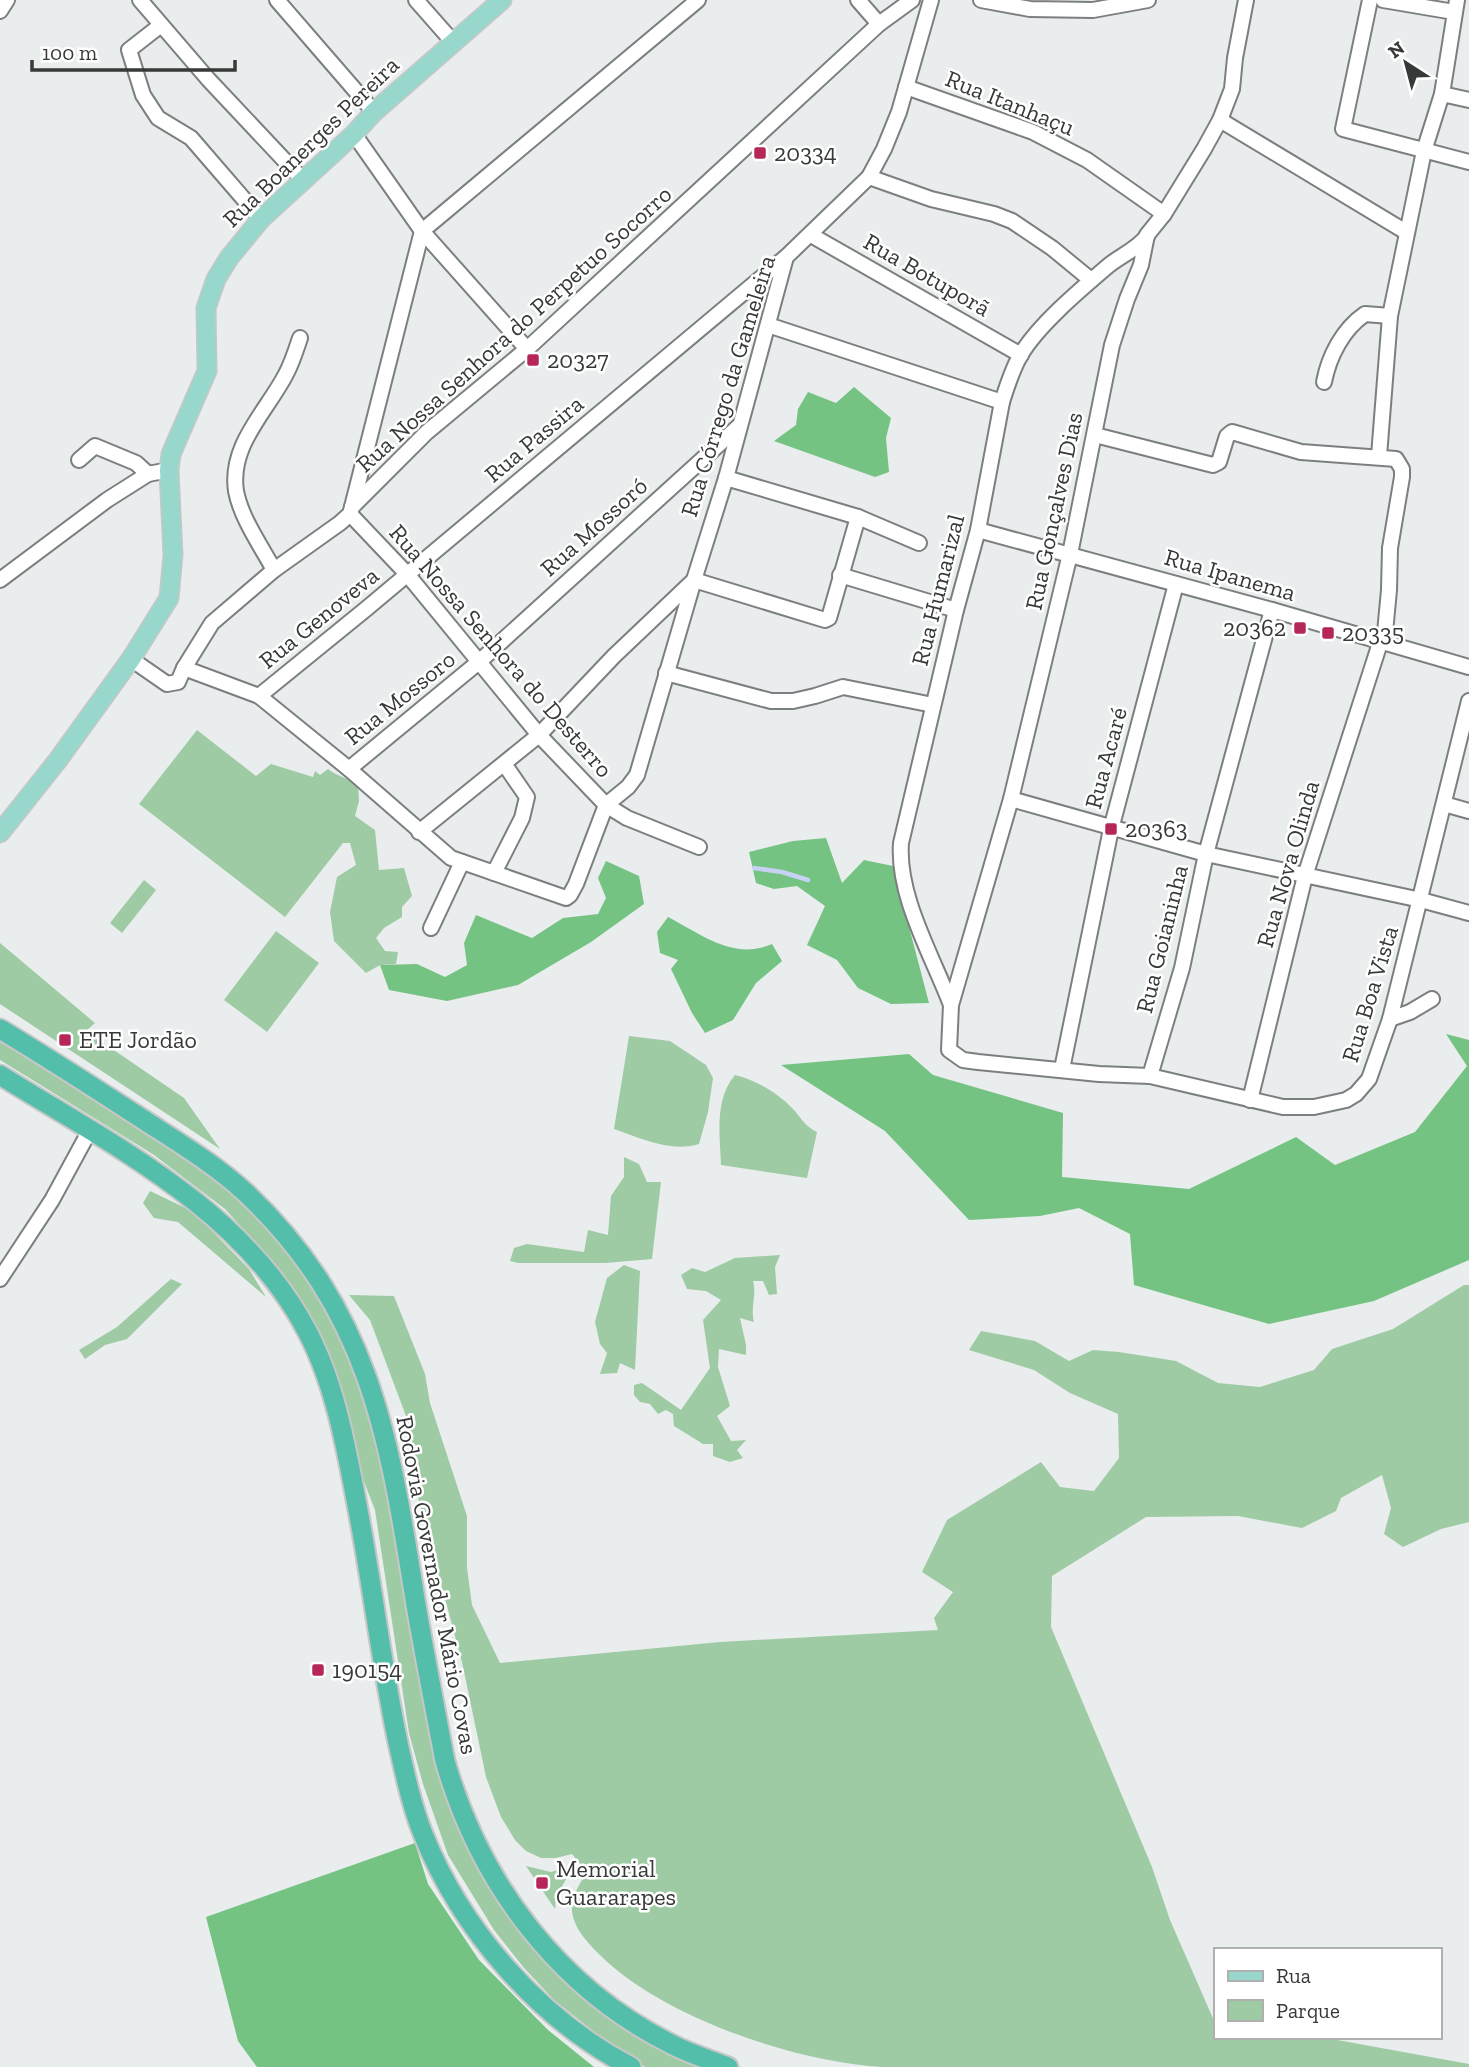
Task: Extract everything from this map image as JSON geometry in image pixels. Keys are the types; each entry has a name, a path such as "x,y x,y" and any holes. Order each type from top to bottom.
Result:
{"highway":[{"name":"Rodovia Governador Mário Covas","path":"0,1029 192,1152 245,1192 290,1241 313,1271 349,1332 379,1412 407,1540 445,1761 455,1795 485,1863 528,1927 574,1978 604,2003 641,2027 674,2045 728,2067"},
{"path":"0,1075 155,1171 196,1203 234,1236 270,1276 308,1332 326,1378 341,1433 367,1560 389,1700 405,1775 422,1833 438,1867 472,1923 530,1992 593,2044 631,2067"}],"main road":[{"name":"Rua Boanerges Pereira","path":"0,833 58,760 131,659 171,593 171,454 207,371 206,308 212,288 229,258 261,219 302,179 354,134 374,111 502,0"}],"street":[{"path":"140,0 302,179"},
{"path":"277,0 374,111"},
{"path":"416,0 453,42"},
{"path":"351,510 422,231 698,0"},
{"path":"858,0 879,24"},
{"name":"Rua Nossa Senhora do Perpetuo Socorro","path":"184,668 212,623 274,570 340,523 427,432 527,349 879,24 912,0"},
{"name":"Rua Córrego da Gameleira","path":"606,805 638,775 666,673 726,478 786,257 869,177 900,112 931,0"},
{"path":"981,0 1030,9 1093,10 1148,0"},
{"name":"Rua Gonçalves Dias","path":"949,1050 951,1005 1011,799 1070,554 1112,345 1141,265 1147,235 1164,214 1220,120 1232,89 1246,0"},
{"path":"1370,0 1343,129 1469,162"},
{"path":"1095,435 1213,465 1219,462 1227,436 1232,432 1301,452 1379,456 1390,316 1424,151 1442,93 1455,6 1383,0"},
{"path":"161,25 129,50 143,95 158,118 191,138 261,219"},
{"name":"Rua Itanhaçu","path":"906,87 1033,132 1087,160 1164,214"},
{"path":"1442,93 1469,100"},
{"path":"1220,120 1406,232"},
{"path":"354,134 422,231 527,349"},
{"path":"869,177 931,199 995,214 1012,221 1052,248 1091,280"},
{"name":"Rua Botuporã","path":"811,235 1021,355"},
{"name":"Rua Humarizal","path":"951,1005 911,908 900,857 901,843 956,610 978,530 1002,402 1007,383 1021,355 1039,332 1091,280 1142,243 1147,235"},
{"name":"Rua Passira","path":"407,574 786,257"},
{"path":"1324,382 1327,365 1354,321 1365,314 1390,316"},
{"path":"768,325 1002,402"},
{"path":"274,570 236,493 237,465 257,417 286,375 300,338"},
{"name":"Rua Mossoró","path":"480,662 739,426"},
{"path":"79,460 95,446 136,463 148,474"},
{"name":"Rua Nova Olinda","path":"1250,1100 1305,876 1382,643 1390,579 1390,548 1402,477 1401,466 1396,459 1379,456"},
{"path":"0,580 107,500 148,474 169,470"},
{"path":"726,478 858,517 919,543"},
{"name":"Rua Nossa Senhora do Desterro","path":"351,510 539,735 606,805 627,818 699,847"},
{"path":"606,805 569,897 566,898 462,862 443,852 419,832 539,735 614,656 694,580 821,621 829,618 858,517"},
{"name":"Rua Ipanema","path":"978,530 1469,667"},
{"name":"Rua Genoveva","path":"258,696 407,574"},
{"path":"840,575 956,610"},
{"name":"Rua Acaré","path":"1062,1069 1111,829 1176,584"},
{"name":"Rua Goianinha","path":"1150,1076 1182,968 1206,854 1272,610"},
{"path":"131,659 167,684 178,682 184,668"},
{"name":"Rua Mossoro","path":"349,769 480,662"},
{"name":"Rua Mossoro","path":"184,668 258,696 349,769 419,832"},
{"path":"666,673 771,701 815,696 843,687 933,705"},
{"name":"Rua Boa Vista","path":"949,1050 966,1060 1099,1074 1150,1076 1283,1107 1314,1107 1346,1100 1356,1094 1369,1079 1390,1019 1469,706"},
{"path":"494,873 522,818 527,797 505,765"},
{"path":"1011,799 1206,854 1421,900 1469,913"},
{"path":"1444,804 1469,811"},
{"path":"431,928 462,862"},
{"path":"1390,1019 1410,1012 1432,999"},
{"path":"0,1279 52,1200 90,1130"}],"green space":[{"path":"854,387 891,418 886,438 889,472 875,477 774,441 796,425 798,409 808,392 836,403"},
{"path":"197,730 256,776 271,764 313,777 315,771 320,775 328,769 358,785 359,801 355,816 375,830 379,870 404,868 412,896 402,907 402,917 384,928 376,938 385,951 398,952 396,964 380,965 366,973 334,941 330,912 337,877 356,865 350,843 343,843 285,917 139,804"},
{"path":"826,838 842,883 864,860 893,866 929,1003 891,1004 858,988 837,960 807,945 825,906 797,886 774,889 756,883 749,852 793,841"},
{"path":"606,861 639,876 644,904 591,942 518,985 447,1001 389,990 380,965 417,964 445,977 467,965 464,943 476,915 532,938 563,918 598,914 606,898 598,878"},
{"path":"144,880 156,890 122,933 110,923"},
{"path":"668,917 705,937 731,947 758,948 772,944 782,961 756,983 733,1020 705,1033 671,969 678,960 660,953 657,932"},
{"path":"276,931 319,963 267,1032 224,1000"},
{"path":"0,943 95,1023 86,1031 184,1098 220,1149 0,1004"},
{"path":"1446,1034 1469,1040 1469,1260 1374,1301 1269,1324 1134,1285 1130,1234 1079,1208 1040,1216 969,1220 885,1131 781,1065 909,1054 933,1075 1063,1113 1062,1177 1189,1189 1296,1137 1335,1165 1415,1132 1467,1066"},
{"path":"629,1036 670,1041 706,1065 713,1078 708,1112 699,1144 667,1146 614,1129"},
{"path":"0,1037 107,1103 227,1187 291,1253 335,1321 374,1414 438,1762 559,1972 710,2067 645,2067 622,2054 554,2000 494,1930 448,1855 423,1784 409,1733 375,1510 283,1273 225,1209 154,1155 0,1060"},
{"path":"735,1075 751,1080 774,1093 817,1132 807,1178 721,1165 721,1107 728,1085"},
{"path":"624,1157 639,1164 647,1182 661,1182 652,1259 605,1263 510,1261 514,1248 527,1244 584,1252 588,1230 608,1235 611,1196 624,1177"},
{"path":"150,1191 194,1212 249,1269 266,1297 178,1222 154,1218 143,1203"},
{"path":"780,1255 775,1267 777,1294 769,1295 763,1281 753,1281 754,1322 740,1318 746,1355 719,1349 718,1367 730,1406 717,1416 731,1441 746,1440 737,1450 743,1458 730,1462 713,1456 713,1444 703,1444 674,1426 673,1414 666,1410 658,1414 650,1404 640,1402 634,1395 634,1385 642,1383 681,1410 710,1368 703,1320 721,1300 706,1291 687,1289 681,1275 692,1268 705,1272 735,1258"},
{"path":"624,1265 640,1271 635,1370 620,1363 617,1373 600,1374 607,1353 600,1344 595,1322 607,1278"},
{"path":"171,1279 182,1284 127,1339 105,1345 85,1359 79,1350 117,1327"},
{"path":"1464,1285 1469,1285 1469,1522 1441,1529 1403,1547 1384,1534 1391,1508 1382,1475 1341,1498 1336,1511 1302,1528 1238,1516 1146,1517 1052,1576 1051,1627 1152,1867 1170,1920 1214,2021 1214,2039 1332,2039 1469,2064 1469,2067 882,2067 810,2056 771,2046 694,2016 658,1998 626,1977 582,1935 572,1911 576,1890 587,1872 572,1854 541,1858 526,1851 515,1840 501,1817 486,1777 462,1662 416,1490 409,1424 370,1320 349,1295 394,1296 425,1374 430,1403 467,1516 467,1568 472,1605 500,1663 720,1642 938,1630 934,1618 953,1592 922,1572 947,1520 1041,1462 1060,1487 1094,1491 1119,1458 1118,1414 1070,1393 1034,1370 969,1350 981,1331 1035,1341 1069,1361 1093,1350 1119,1352 1176,1361 1218,1383 1260,1387 1314,1370 1332,1349 1393,1329"},
{"path":"415,1843 428,1884 479,1960 548,2030 594,2067 257,2067 238,2041 206,1917"},
{"path":"574,1865 556,1897 555,1909 526,1866 551,1872"}],"waterway":[{"path":"754,868 782,872 808,880"}],"place":[{"name":"20334","path":"760,153"},
{"name":"20327","path":"533,360"},
{"name":"20362","path":"1300,628"},
{"name":"20335","path":"1328,633"},
{"name":"20363","path":"1111,829"},
{"name":"ETE Jordão","path":"65,1040"},
{"name":"190154","path":"318,1670"},
{"name":"Memorial Guararapes","path":"542,1883"}]}
